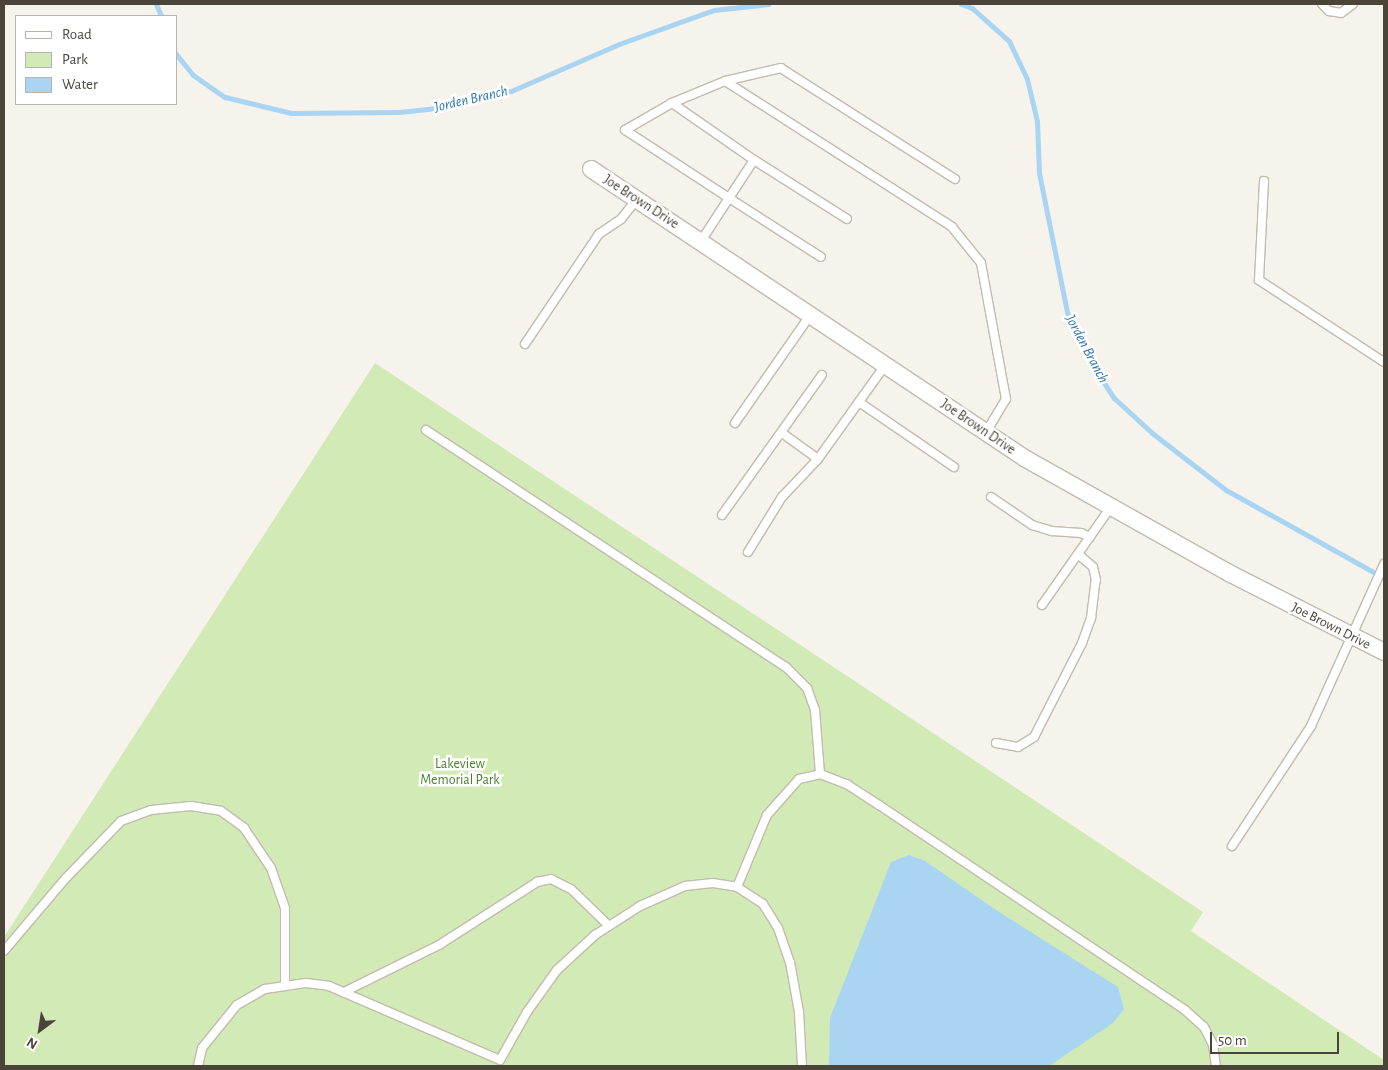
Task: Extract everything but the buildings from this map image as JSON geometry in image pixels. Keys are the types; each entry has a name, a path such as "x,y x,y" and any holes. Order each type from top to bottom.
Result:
{"street":[{"name":"Joe Brown Drive","path":"592,169 1026,459 1350,637 1384,652"}],"lane":[{"path":"1322,4 1329,11 1341,13 1353,4"},
{"path":"821,257 625,130 672,103 725,81 781,68 955,179"},
{"path":"725,81 952,227 982,263 1006,400 986,432"},
{"path":"672,103 754,160 847,219"},
{"path":"700,241 754,160"},
{"path":"1264,182 1259,280 1384,362"},
{"path":"525,344 599,234 622,219 637,199"},
{"path":"735,423 811,314"},
{"path":"748,552 782,497 818,459 886,364"},
{"path":"722,515 822,375"},
{"path":"859,402 954,467"},
{"path":"426,430 786,666 807,688 815,710 820,774"},
{"path":"782,433 818,459"},
{"path":"991,497 1032,525 1052,531 1081,533 1090,537"},
{"path":"1042,606 1111,507"},
{"path":"996,743 1018,747 1034,737 1082,643 1091,618 1096,580 1093,567 1078,554"},
{"path":"1232,846 1312,726 1384,564"},
{"path":"736,887 767,815 800,779 820,774 834,778 864,795 1185,1010 1204,1027 1213,1045 1216,1066"},
{"path":"4,951 66,878 122,821 151,810 191,806 221,811 236,822 271,868 285,908 285,985"},
{"path":"344,992 439,945 509,897 551,879 572,889 608,926"},
{"path":"198,1066 202,1048 237,1005 266,989 285,985 329,986 499,1063 527,1012 557,970 608,926 640,906 685,886 713,883 736,887 763,904 778,928 790,962 800,1012 802,1066"}],"green space":[{"name":"Lakeview Memorial Park","path":"375,363 1203,912 1191,931 1384,1060 1384,1066 4,1066 4,937"}],"water":[{"path":"909,855 925,861 999,912 1118,987 1124,1009 1113,1023 1049,1066 829,1066 830,1018 891,862"}],"waterway":[{"name":"Jorden Branch","path":"156,4 161,15"},
{"name":"Jorden Branch","path":"178,56 193,75 225,97 291,113 399,112 456,106 511,91 619,44 714,10 769,4"},
{"name":"Jorden Branch","path":"961,4 972,8 1009,41 1027,79 1037,121 1039,173 1067,312 1095,369 1114,398 1152,433 1226,490 1384,578"}]}
